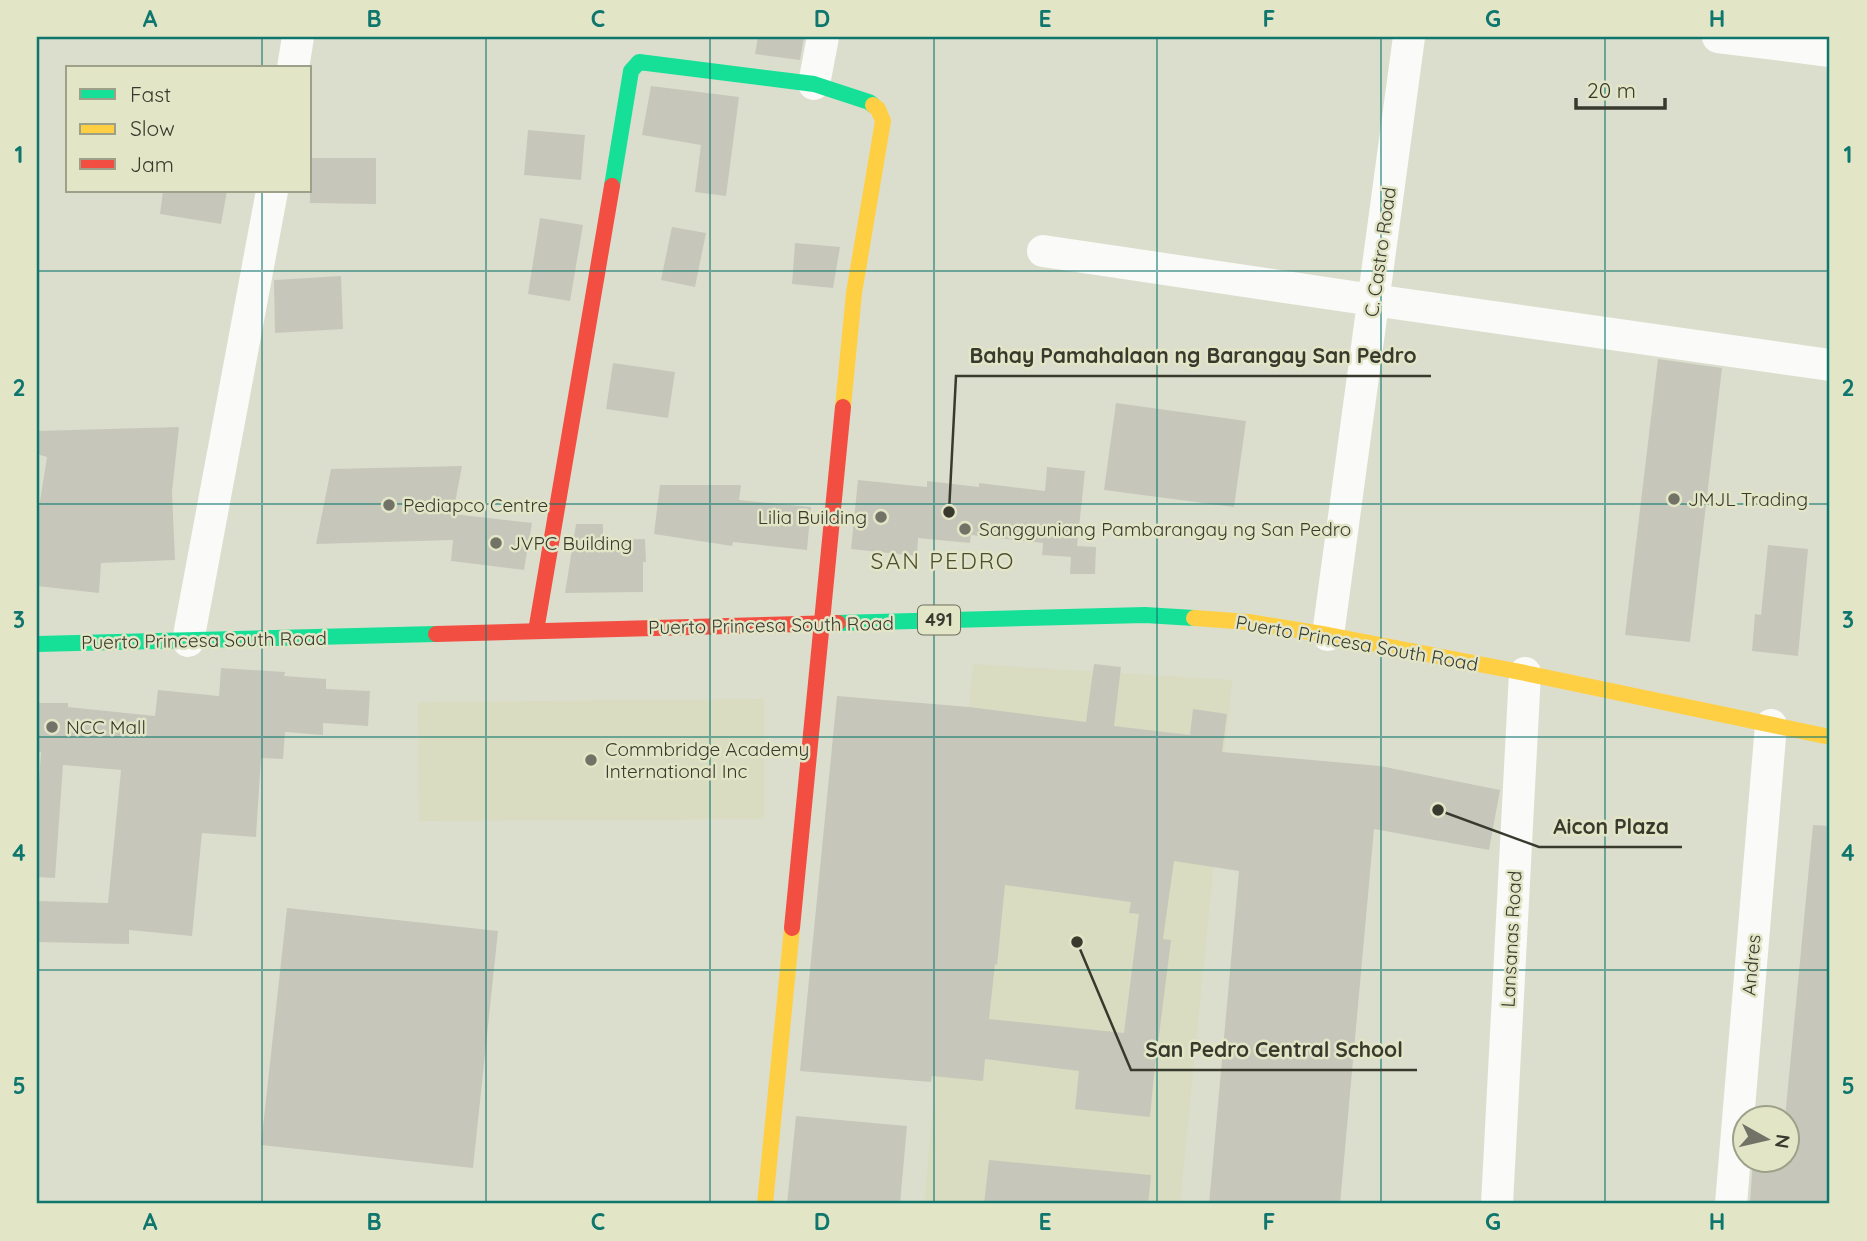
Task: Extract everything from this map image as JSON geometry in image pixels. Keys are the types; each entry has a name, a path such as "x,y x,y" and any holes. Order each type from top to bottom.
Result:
{"street":[{"path":"293,66 298,37"},
{"path":"814,84 823,37"},
{"name":"C. Castro Road","path":"1328,635 1409,37"},
{"path":"1718,37 1830,51"},
{"path":"536,631 631,71 639,62 814,84 869,102 878,109 883,121 854,293 765,1204"},
{"path":"187,641 272,192"},
{"path":"1043,251 1830,365"},
{"name":"Puerto Princesa South Road","path":"37,644 1145,615 1249,622 1328,635 1830,737"},
{"name":"Lansanas Road","path":"1497,1204 1525,673"},
{"name":"Andres","path":"1731,1204 1771,725"}],"shaded area":[{"path":"973,664 1232,680 1180,1204 924,1204"},
{"name":"Commbridge Academy International Inc","path":"764,699 764,819 419,821 418,702"}],"building":[{"path":"758,37 804,37 800,60 755,54"},
{"path":"651,86 739,97 726,196 695,192 701,145 642,135"},
{"path":"528,130 585,135 581,180 524,175"},
{"path":"312,158 376,158 376,204 310,203"},
{"path":"163,192 227,192 221,224 160,214"},
{"path":"540,218 583,225 570,301 528,294"},
{"path":"672,227 706,233 695,287 661,280"},
{"path":"795,243 840,247 833,288 792,284"},
{"path":"341,276 343,329 275,333 274,280"},
{"name":"JMJL Trading","path":"1658,359 1722,368 1690,642 1625,635"},
{"path":"613,363 675,372 668,418 606,409"},
{"path":"1116,403 1246,421 1234,507 1104,490"},
{"path":"179,427 172,492 175,560 101,563 99,593 37,586 37,520 47,457 37,454 37,431"},
{"name":"Pediapco Centre","path":"462,466 453,514 532,523 524,570 451,561 453,540 316,544 331,469"},
{"path":"1047,467 1085,471 1077,546 1096,547 1095,574 1070,574 1071,557 1042,555 1043,543 971,535 970,543 918,538 917,556 851,549 858,480 927,487 927,481 979,487 979,483 1045,491"},
{"path":"660,485 741,485 739,500 811,507 807,550 733,542 732,546 654,534"},
{"path":"576,524 603,524 603,540 645,539 643,592 565,593"},
{"path":"1768,545 1808,549 1798,656 1752,651 1755,614 1761,615"},
{"path":"1094,664 1121,667 1114,726 1190,735 1193,709 1227,714 1222,752 1380,766 1500,790 1489,850 1374,829 1340,1204 1209,1204 1239,871 1174,861 1163,939 1171,940 1150,1117 1075,1109 1079,1071 985,1059 983,1081 932,1076 931,1082 800,1071 837,696 969,707 1086,722","holes":["1005,885 1131,902 1129,913 1139,914 1124,1033 989,1019"]},
{"path":"221,668 285,672 284,676 326,679 326,689 370,691 368,726 323,723 323,735 285,732 283,759 261,758 256,837 202,833 192,936 129,930 129,944 37,942 37,901 108,903 121,770 63,765 55,878 37,877 41,752 37,752 37,703 68,703 68,707 155,716 158,690 219,696"},
{"path":"1813,825 1830,826 1830,1204 1750,1203 1752,1174 1800,1174 1800,1104 1786,1104"},
{"path":"287,908 498,931 473,1168 261,1145"},
{"path":"796,1116 907,1126 900,1204 787,1204"},
{"path":"989,1160 1151,1175 1148,1204 984,1204"}],"traffic: fast":[{"path":"612,186 631,71 639,62 814,84 873,105"},
{"path":"838,623 1145,615 1194,618"},
{"path":"37,644 436,634"}],"traffic: slow":[{"path":"843,407 854,293 883,121 878,109 873,105"},
{"path":"1194,618 1249,622 1328,635 1830,737"},
{"path":"765,1204 792,928"}],"traffic: jam":[{"path":"536,631 612,186"},
{"path":"792,928 843,407"},
{"path":"436,634 838,623"}],"place":[{"name":"JMJL Trading","path":"1674,499"},
{"name":"Pediapco Centre","path":"389,505"},
{"name":"Bahay Pamahalaan ng Barangay San Pedro","path":"949,512"},
{"name":"Lilia Building","path":"881,517"},
{"name":"Sangguniang Pambarangay ng San Pedro","path":"965,529"},
{"name":"JVPC Building","path":"496,543"},
{"name":"NCC Mall","path":"52,727"},
{"name":"Commbridge Academy International Inc","path":"591,760"},
{"name":"Aicon Plaza","path":"1438,810"},
{"name":"San Pedro Central School","path":"1077,942"}],"district":[{"name":"SAN PEDRO","path":"943,561"}]}
